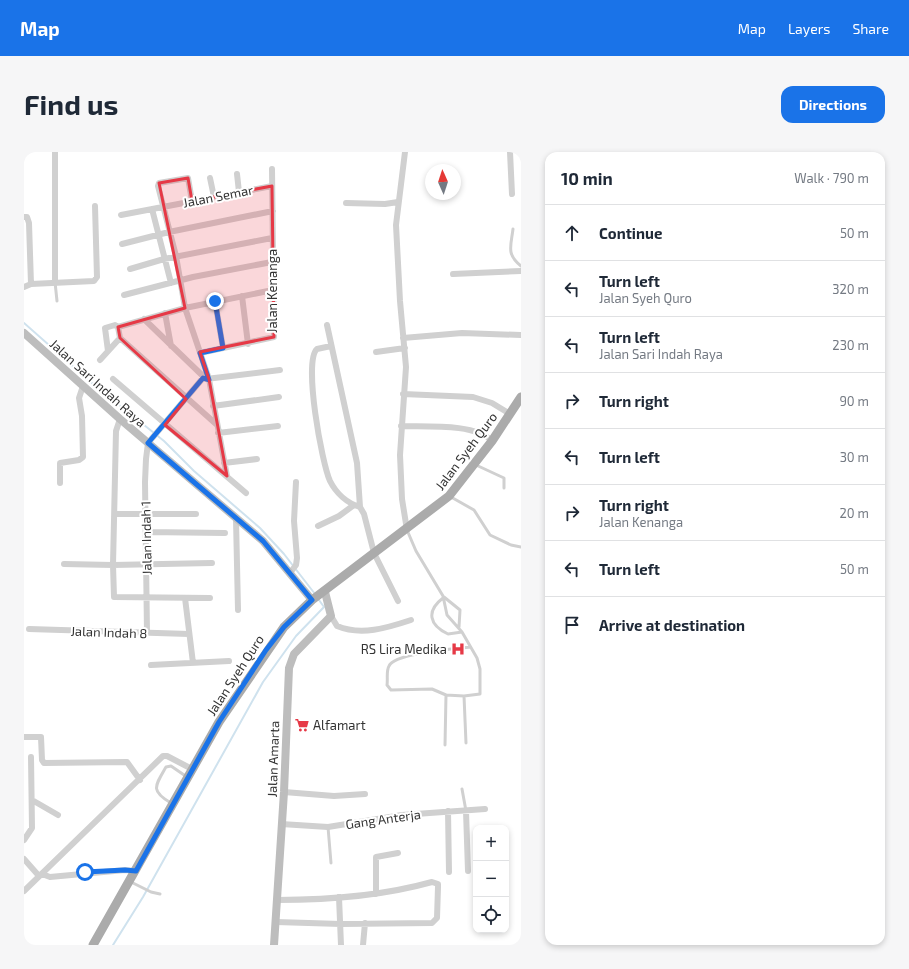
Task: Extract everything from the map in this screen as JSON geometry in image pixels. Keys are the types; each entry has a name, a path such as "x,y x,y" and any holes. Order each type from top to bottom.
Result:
{"main road":[{"name":"Jalan Syeh Quro","path":"93,945 219,722 266,650 284,627 313,600 374,553 407,530 449,496 474,465 520,400"}],"street":[{"path":"55,152 56,282"},
{"path":"405,152 396,225 406,367 401,426 400,471 407,530"},
{"path":"510,152 512,194"},
{"name":"Jalan Kenanga","path":"200,353 248,344 274,337 272,169"},
{"path":"237,174 239,192"},
{"path":"192,201 188,178 160,182 158,186 176,256 185,308 200,353 213,406 227,476"},
{"path":"210,178 214,198"},
{"name":"Jalan Semar","path":"121,215 272,186"},
{"path":"346,203 385,204 398,202"},
{"path":"24,287 31,284 56,282 68,283 96,280 96,206"},
{"path":"152,209 171,283"},
{"path":"122,244 169,232 273,211"},
{"path":"24,217 27,217 29,223 31,284"},
{"path":"130,269 176,256 272,238"},
{"path":"124,295 181,280 272,262"},
{"path":"453,274 521,271"},
{"path":"108,351 105,328 115,325 118,327 215,301 273,290"},
{"path":"242,296 248,344"},
{"path":"215,301 223,348"},
{"path":"166,313 171,346"},
{"path":"144,319 206,379"},
{"path":"327,325 356,463 357,506"},
{"path":"118,327 120,338 186,399 216,424"},
{"name":"Jalan Sari Indah Raya","path":"24,333 120,419 150,442 236,519 263,541 293,569 313,600"},
{"path":"403,338 462,333 521,335"},
{"path":"100,360 120,338"},
{"path":"331,346 317,350 313,356 312,380 316,419 329,479 341,496 357,506 364,514 374,553 398,601"},
{"path":"376,352 404,348"},
{"path":"150,442 186,399 206,379 280,370"},
{"path":"113,379 246,494"},
{"path":"60,483 60,464 79,460 82,457 82,416 78,398 83,386"},
{"path":"404,394 473,397 492,403 510,414"},
{"path":"213,406 279,397"},
{"path":"120,419 116,430 113,565 114,596 120,598 210,598"},
{"path":"218,433 278,426"},
{"path":"401,426 460,429 481,434 492,440"},
{"name":"Jalan Indah 1","path":"147,633 145,514 146,459 150,442"},
{"path":"224,463 257,459"},
{"path":"293,569 297,558 294,521 296,482"},
{"path":"318,526 357,506"},
{"path":"115,514 196,514"},
{"path":"236,519 238,610"},
{"path":"146,532 225,533"},
{"path":"64,564 147,565 212,563"},
{"path":"323,593 331,616 337,626 355,631 363,631 411,620"},
{"path":"185,598 193,663"},
{"name":"Jalan Amarta","path":"274,945 284,792 290,663 294,654 331,616"},
{"name":"Jalan Indah 8","path":"29,630 189,634"},
{"path":"151,665 229,660"},
{"path":"24,737 41,737 42,760 44,763 127,762 140,780"},
{"path":"24,891 165,755 190,773"},
{"path":"24,840 31,831 31,757"},
{"path":"284,792 334,796 365,794"},
{"path":"32,800 58,815"},
{"name":"Gang Anterja","path":"281,824 328,827 402,815 485,809"},
{"path":"466,810 468,871"},
{"path":"448,811 449,872"},
{"path":"376,894 376,857 398,853"},
{"path":"24,859 41,875 55,877 125,870 136,871"},
{"path":"276,922 341,924 365,922 432,923 437,918 438,888 436,882 376,894 310,900 277,900"},
{"path":"339,897 341,945"},
{"path":"363,945 365,922"}],"lane":[{"path":"513,229 510,251 511,257 521,266"},
{"path":"56,282 57,301"},
{"path":"474,465 502,476 505,479 504,488"},
{"path":"449,496 460,504 474,510 490,535 511,545 521,546"},
{"path":"407,530 419,556 443,597 447,615 461,630 470,647 479,664 481,692 478,696 446,695 432,689 391,690 388,685 388,666 395,660 403,657 470,647"},
{"path":"443,597 460,610 461,630"},
{"path":"443,597 434,605 432,610 432,618 434,623 448,634 461,630"},
{"path":"445,745 446,695"},
{"path":"464,696 466,743"},
{"path":"172,804 157,793 156,785 166,768 169,766 190,773"},
{"path":"462,789 466,810"},
{"path":"328,827 330,863"},
{"path":"129,881 151,892 160,894"}],"highlighted area":[{"path":"188,178 192,201 272,186 274,337 200,352 209,379 227,476 165,425 186,399 120,338 118,327 185,308 159,183"}],"waterway":[{"path":"24,323 93,384 164,441 194,471 260,528 284,554 315,594"},
{"path":"113,945 143,897 263,682 296,636 324,607 319,600"}],"place":[{"name":"RS Lira Medika","path":"458,649"},
{"name":"Alfamart","path":"302,725"}],"route":[{"path":"85,872 125,870 136,871 219,722 266,650 284,627 312,600 263,541 148,443 203,378 209,380 200,353 223,348 215,301"}]}
